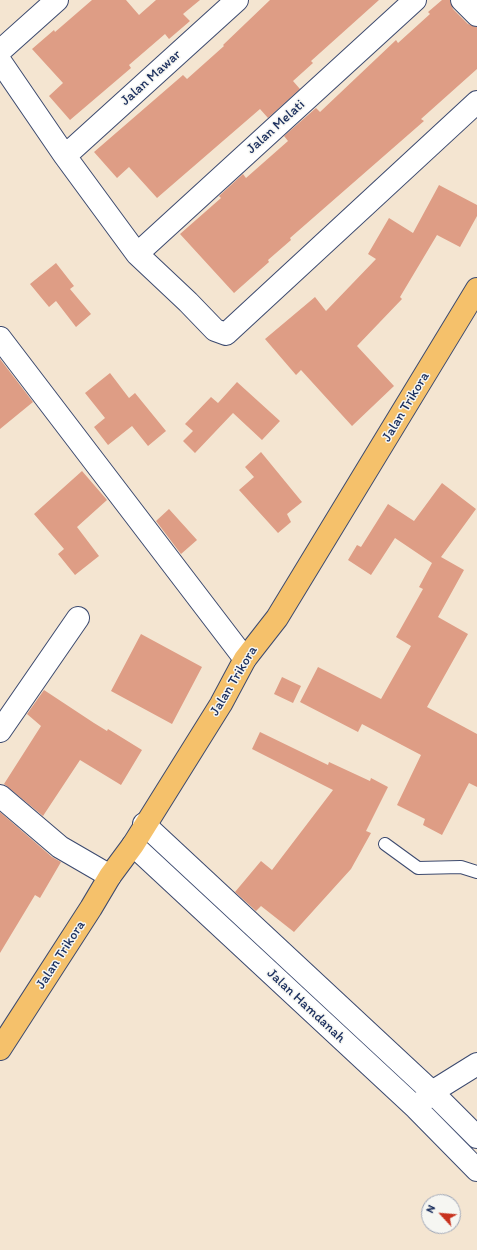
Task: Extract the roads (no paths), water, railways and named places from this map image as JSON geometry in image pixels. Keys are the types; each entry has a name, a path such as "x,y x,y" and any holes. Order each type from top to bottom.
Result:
{"main road":[{"name":"Jalan Trikora","path":"0,1049 110,876 133,845 144,824 221,704 245,659 281,611 477,289"}],"street":[{"path":"0,51 57,0"},
{"name":"Jalan Mawar","path":"65,156 237,0"},
{"name":"Jalan Melati","path":"137,254 415,0"},
{"path":"462,0 477,15"},
{"path":"0,61 65,156 137,254 188,302 215,330 226,334 477,102"},
{"path":"0,338 245,659"},
{"path":"0,731 78,618"},
{"path":"0,796 60,846 110,876"},
{"name":"Jalan Hamdanah","path":"144,824 432,1092 477,1138"},
{"name":"Jalan Hamdanah","path":"133,845 416,1108 477,1170"},
{"path":"416,1108 432,1092 477,1064"}],"lane":[{"path":"385,844 418,868 461,867 477,872"}]}
